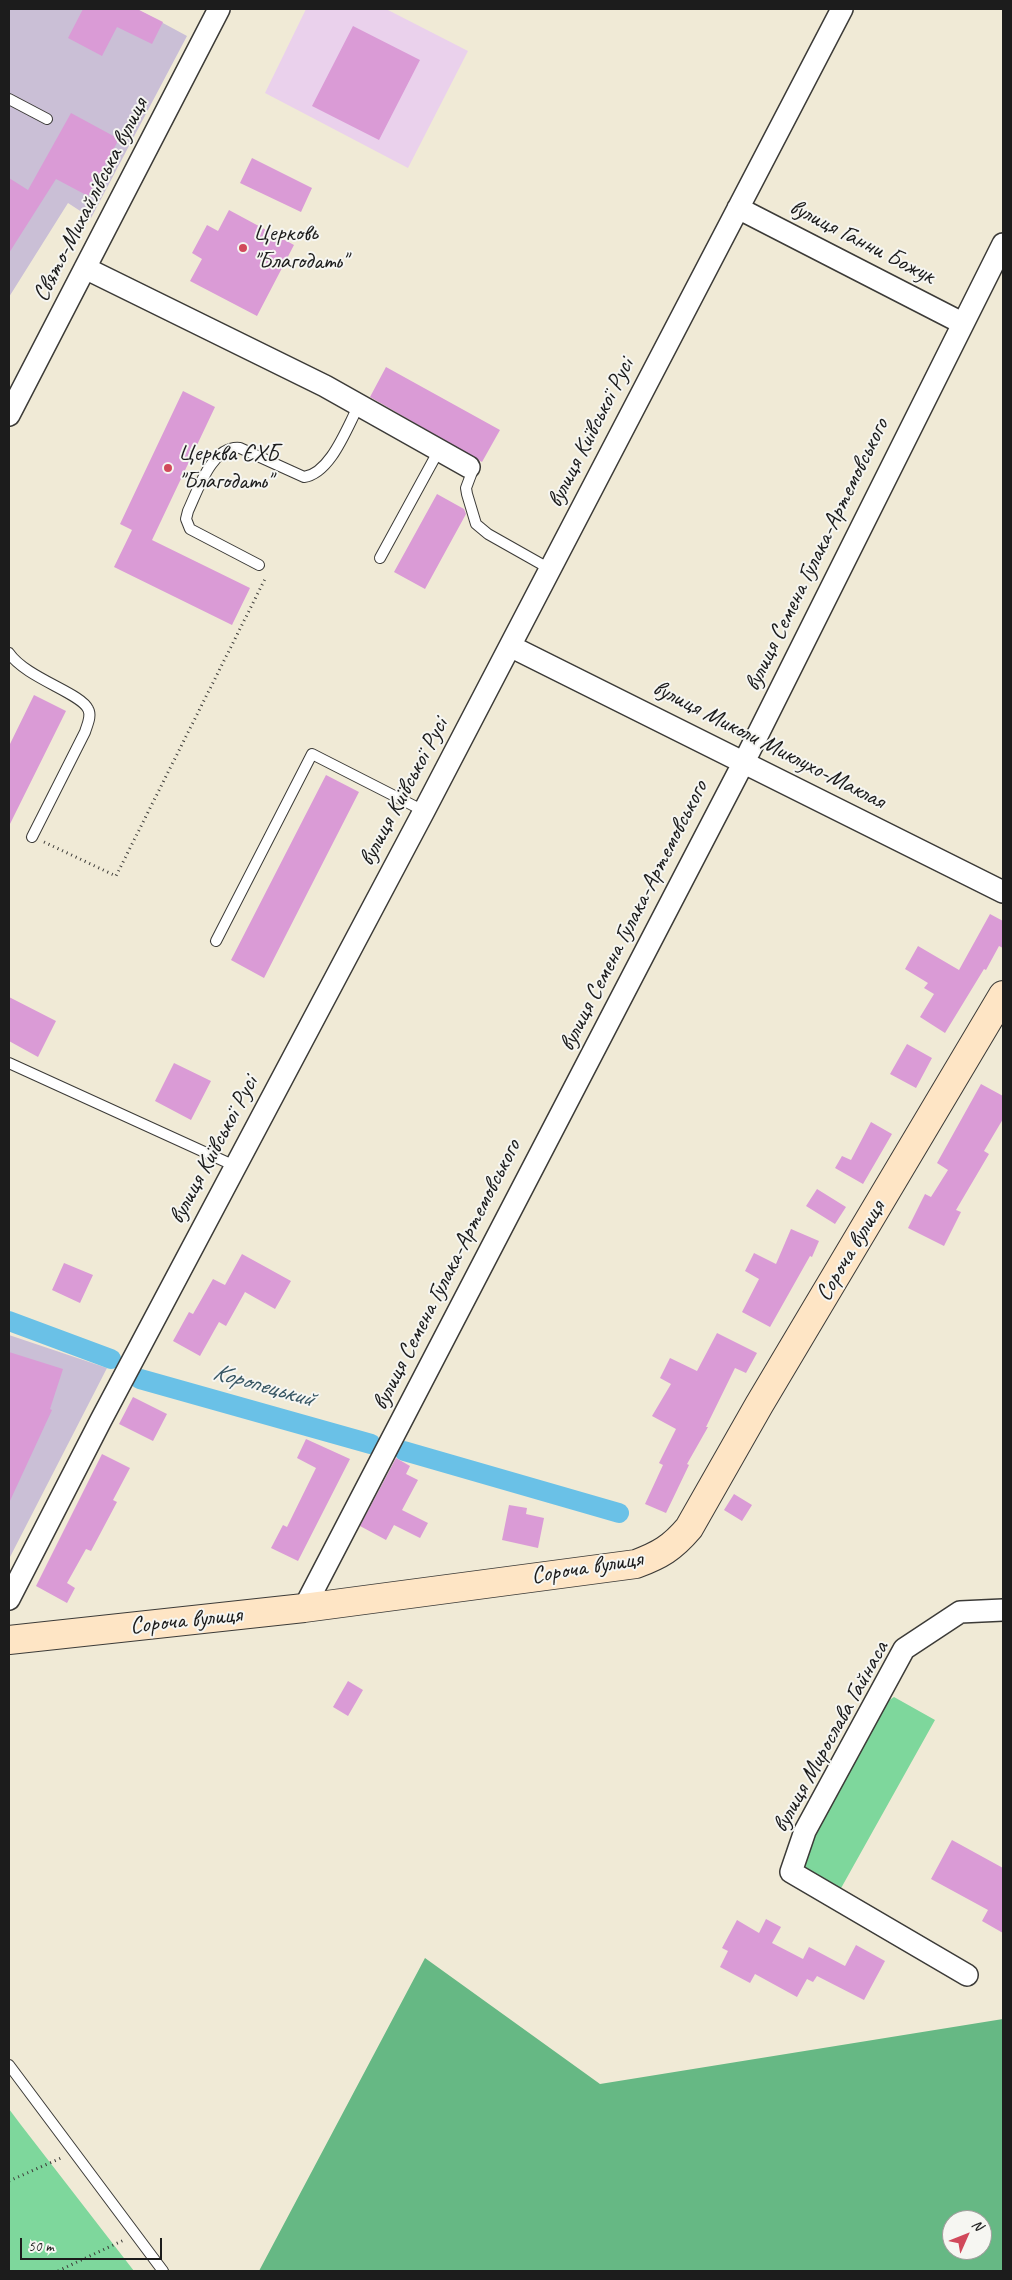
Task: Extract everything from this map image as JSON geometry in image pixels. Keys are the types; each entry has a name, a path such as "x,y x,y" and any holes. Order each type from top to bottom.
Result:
{"main road":[{"name":"Сороча вулиця","path":"9,1640 304,1608 636,1564 674,1546 689,1528 759,1405 1003,995"}],"street":[{"name":"вулиця Київської Русі","path":"9,1599 235,1166 424,811 842,9"},
{"name":"Свято-Михайлівська вулиця","path":"9,415 216,10"},
{"name":"вулиця Ганни Божук","path":"738,208 962,323"},
{"name":"вулиця Семена Гулака-Артемовського","path":"304,1608 744,762 1003,244"},
{"path":"85,268 325,386 469,467"},
{"name":"вулиця Миколи Миклухо-Маклая","path":"510,646 1003,892"},
{"name":"вулиця Мирослава Гайнаса","path":"966,1975 791,1872 805,1831 904,1649 960,1612 1003,1610"}],"lane":[{"path":"9,99 47,119"},
{"path":"259,565 190,529 186,519 188,511 214,460 222,451 232,447 240,448 304,477 314,476 328,462 359,405"},
{"path":"380,558 439,450"},
{"path":"469,467 472,472 466,488 476,524 488,534 550,569"},
{"path":"9,653 27,672 82,701 88,709 90,718 85,732 32,837"},
{"path":"216,941 312,754 424,811"},
{"path":"9,1063 235,1166"},
{"path":"9,2065 163,2271"}],"path":[{"path":"32,837 116,876 267,576 259,565"},
{"path":"9,2180 74,2152"},
{"path":"58,2271 136,2234"}],"shaded area":[{"path":"9,9 137,9 187,36 91,218 68,203 9,297"},
{"path":"306,9 386,9 468,51 408,168 265,93"},
{"path":"9,1335 107,1368 9,1559"}],"green space":[{"path":"894,1697 935,1720 840,1890 804,1868 815,1832 885,1703"},
{"path":"425,1958 600,2084 1003,2019 1003,2271 259,2271"},
{"path":"9,2109 21,2125 134,2271 9,2271"}],"building":[{"path":"83,9 137,9 163,22 152,44 117,27 102,56 68,38"},
{"path":"353,26 420,60 379,140 312,106"},
{"path":"71,113 119,139 88,196 56,179 9,253 9,178 28,190"},
{"path":"252,158 312,188 301,212 240,183"},
{"path":"229,210 294,245 257,316 190,281 202,259 192,253 207,225 218,231"},
{"path":"386,367 500,430 482,462 370,397"},
{"path":"183,391 215,407 152,540 250,588 232,625 114,567 132,530 120,524"},
{"path":"437,494 464,509 466,514 425,589 394,572"},
{"path":"34,695 66,711 9,826 9,746"},
{"path":"326,775 359,792 264,978 231,960"},
{"path":"990,914 1003,921 1003,948 999,946 986,970 984,969 945,1033 920,1017 934,994 924,988 928,983 905,969 918,946 959,970"},
{"path":"9,997 56,1021 38,1057 9,1041"},
{"path":"907,1044 932,1058 916,1088 890,1074"},
{"path":"174,1063 211,1081 191,1120 155,1101"},
{"path":"981,1084 1003,1096 1003,1119 984,1151 989,1154 956,1210 961,1212 944,1246 908,1228 925,1194 931,1197 948,1170 937,1163"},
{"path":"871,1122 892,1134 863,1184 835,1168 842,1156 851,1160"},
{"path":"817,1189 846,1207 835,1224 806,1206"},
{"path":"791,1229 819,1241 812,1257 810,1256 770,1327 742,1312 759,1279 745,1271 754,1253 776,1264"},
{"path":"242,1254 291,1281 275,1309 245,1292 226,1326 219,1322 200,1356 173,1341 189,1312 193,1314 213,1279 225,1285"},
{"path":"64,1263 93,1275 80,1303 52,1290"},
{"path":"717,1333 757,1353 746,1373 735,1368 706,1427 708,1427 687,1464 689,1465 666,1513 645,1504 663,1465 659,1463 676,1429 652,1416 671,1384 660,1378 670,1358 697,1371"},
{"path":"9,1352 63,1369 50,1409 52,1410 9,1503"},
{"path":"133,1397 167,1414 153,1441 119,1424"},
{"path":"306,1439 350,1459 298,1561 271,1548 283,1525 287,1527 316,1468 297,1458"},
{"path":"102,1454 130,1468 113,1500 117,1502 91,1551 86,1549 67,1583 75,1588 67,1603 36,1586"},
{"path":"396,1458 410,1466 406,1474 418,1480 402,1510 428,1523 420,1538 394,1525 386,1540 360,1526"},
{"path":"734,1494 752,1505 742,1521 724,1510"},
{"path":"509,1505 527,1508 526,1514 544,1518 538,1548 502,1540"},
{"path":"348,1681 363,1690 348,1716 333,1707"},
{"path":"952,1840 1003,1868 1003,1933 982,1921 988,1910 931,1879"},
{"path":"766,1919 781,1927 772,1943 803,1959 809,1947 845,1966 856,1945 885,1961 864,2000 817,1976 813,1982 807,1979 797,1997 755,1974 750,1983 720,1967 728,1951 722,1948 737,1920 759,1933"}],"waterway":[{"name":"Коропецький","path":"9,1321 111,1359"},
{"name":"Коропецький","path":"140,1379 371,1444"},
{"name":"Коропецький","path":"404,1451 619,1513"}],"place":[{"name":"Церковь \"Благодать\"","path":"243,248"},
{"name":"Церква ЄХБ \"Благодать\"","path":"168,468"}]}
